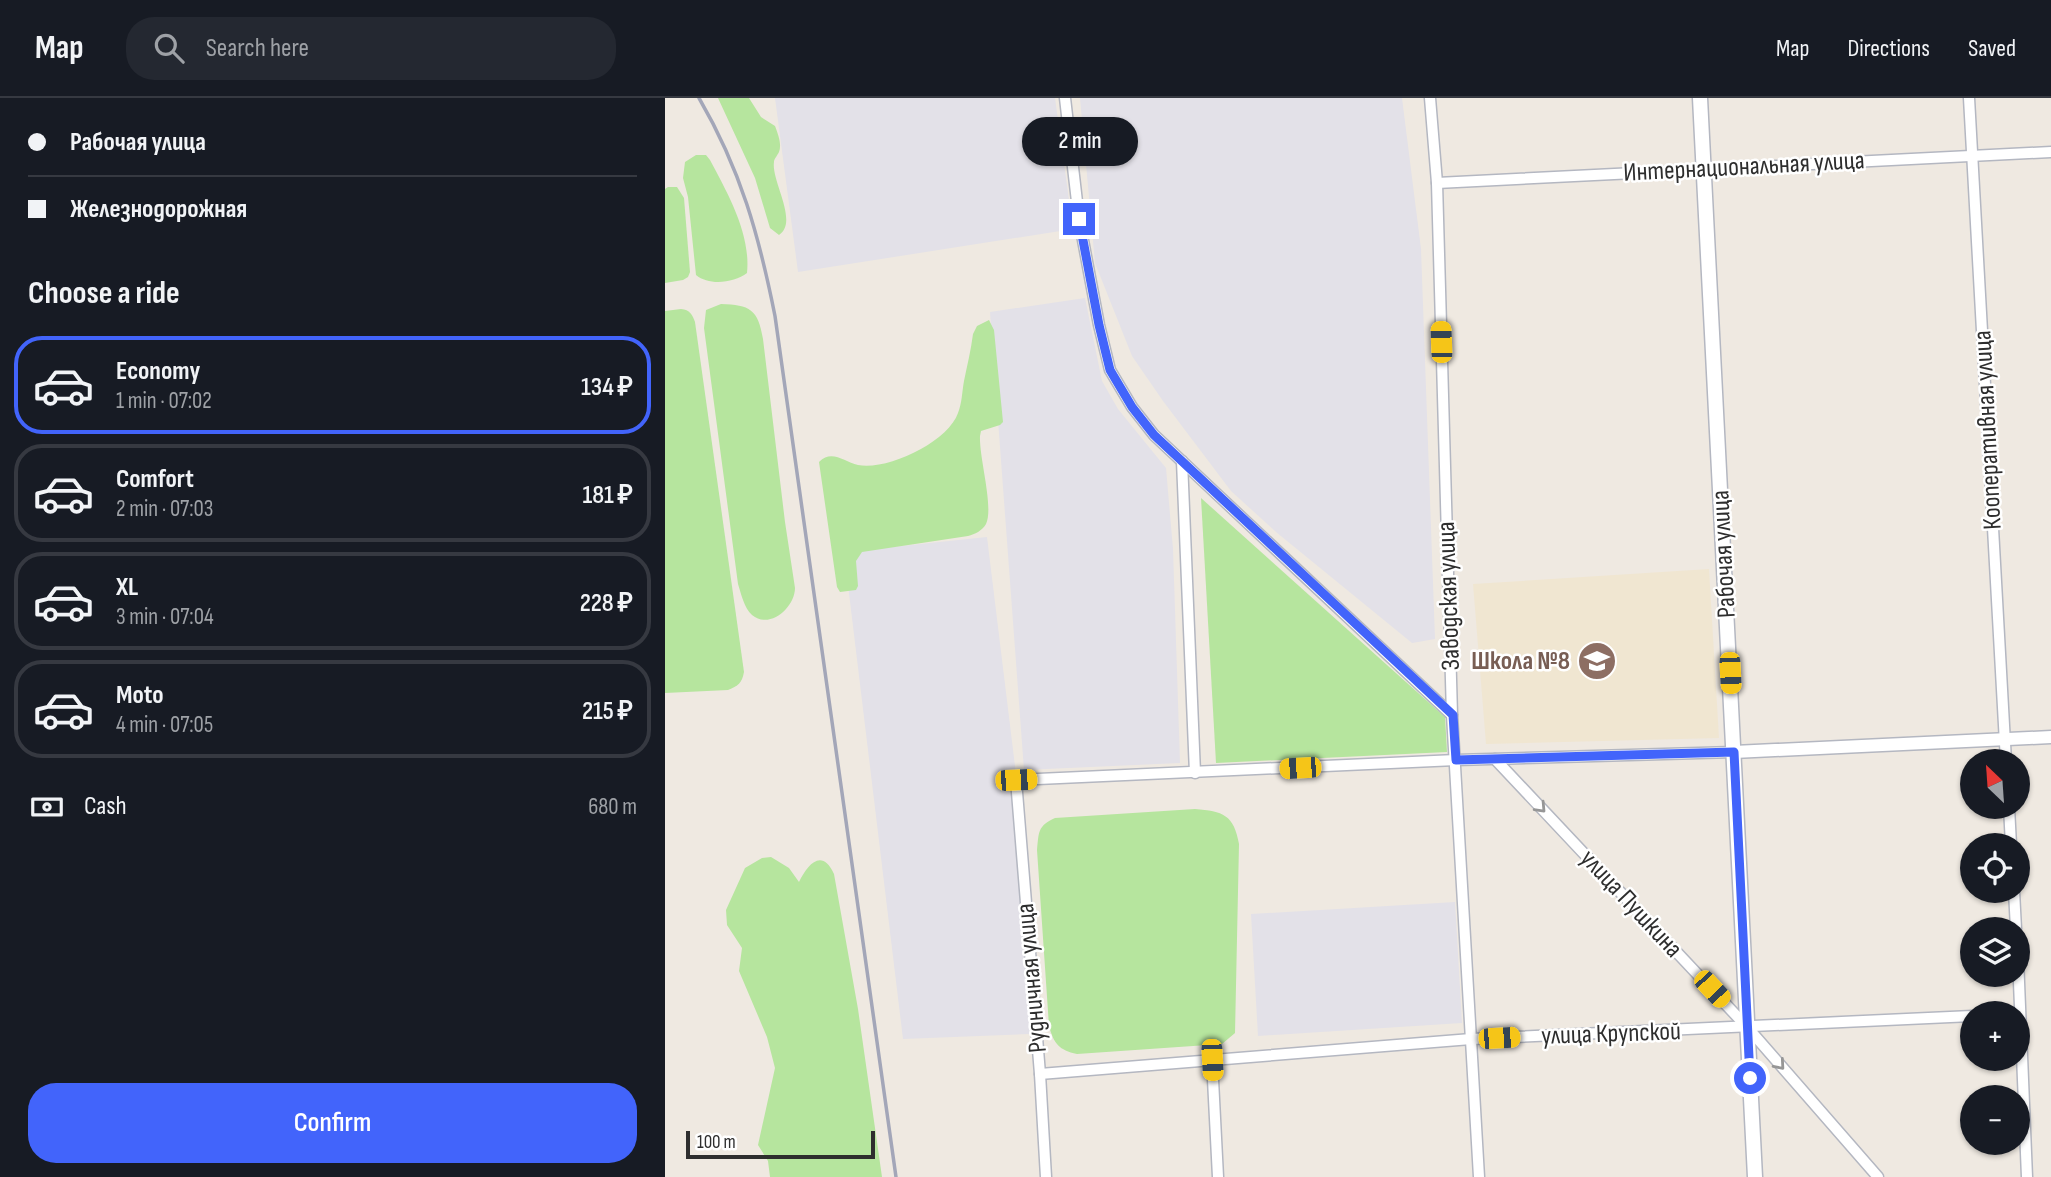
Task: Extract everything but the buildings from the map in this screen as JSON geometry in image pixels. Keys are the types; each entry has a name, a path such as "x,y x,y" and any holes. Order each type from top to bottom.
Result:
{"main road":[{"name":"Рабочая улица","path":"1700,98 1755,1177"}],"street":[{"path":"1065,98 1079,219 1099,325 1110,370 1132,407 1148,429 1453,715"},
{"name":"Заводская улица","path":"1430,98 1437,183 1453,715 1479,1177"},
{"name":"Кооперативная улица","path":"1969,98 2005,749"},
{"name":"Интернациональная улица","path":"1437,183 2051,152"},
{"path":"1182,461 1195,773 2051,737"},
{"name":"улица Пушкина","path":"1495,759 1748,1028 1878,1177"},
{"name":"Рудничная улица","path":"1046,1177 1016,780 1195,773"},
{"name":"улица Крупской","path":"1040,1074 1471,1039 1960,1017"},
{"path":"1212,1060 1218,1177"},
{"path":"2022,1071 2027,1177"}],"shaded area":[{"path":"775,98 1055,98 1073,229 798,272"},
{"path":"1080,98 1402,98 1421,249 1435,639 1412,643 1276,532 1231,491 1132,356 1095,263"},
{"path":"1085,298 1102,381 1118,409 1166,468 1173,549 1180,763 1024,770 990,312"},
{"path":"987,537 1015,766 1030,1034 903,1039 844,552"},
{"name":"Школа №8","path":"1709,569 1719,738 1486,744 1473,584"},
{"path":"1455,902 1462,1023 1258,1036 1251,914"}],"green space":[{"path":"718,98 749,98 761,117 775,126 780,146 774,161 774,170 786,221 779,235 770,228 755,178"},
{"path":"696,155 706,155 710,160 731,200 742,229 747,273 735,279 714,282 696,275 688,197 683,178 685,162"},
{"path":"677,187 684,198 690,272 683,280 665,283 665,189"},
{"path":"721,304 739,306 751,311 758,321 763,339 795,588 786,609 774,618 766,620 749,612 738,584 704,328 706,310"},
{"path":"687,310 695,322 744,672 739,684 728,690 665,693 665,311"},
{"path":"989,320 994,330 1003,422 981,431 980,436 988,506 986,524 978,532 968,536 862,552 856,561 856,590 840,592 837,587 819,462 833,456 858,465 884,463 915,452 942,434 952,424 959,409 973,334 977,326"},
{"path":"1201,498 1445,717 1447,752 1216,763"},
{"path":"1195,809 1226,816 1234,827 1239,844 1235,1033 1222,1044 1077,1054 1062,1048 1055,1042 1049,1026 1037,850 1040,831 1055,818"},
{"path":"771,857 789,868 799,882 810,865 820,860 825,861 834,874 858,1009 882,1177 770,1177 768,1161 758,1145 775,1068 767,1037 739,971 742,948 727,925 726,910 745,868 762,858"}],"railway":[{"path":"699,98 726,151 747,204 775,316 896,1177"}],"place":[{"name":"Школа №8","path":"1597,661"}],"route":[{"path":"1079,219 1110,370 1132,407 1154,435 1453,715 1456,760 1734,752 1750,1078"}]}
